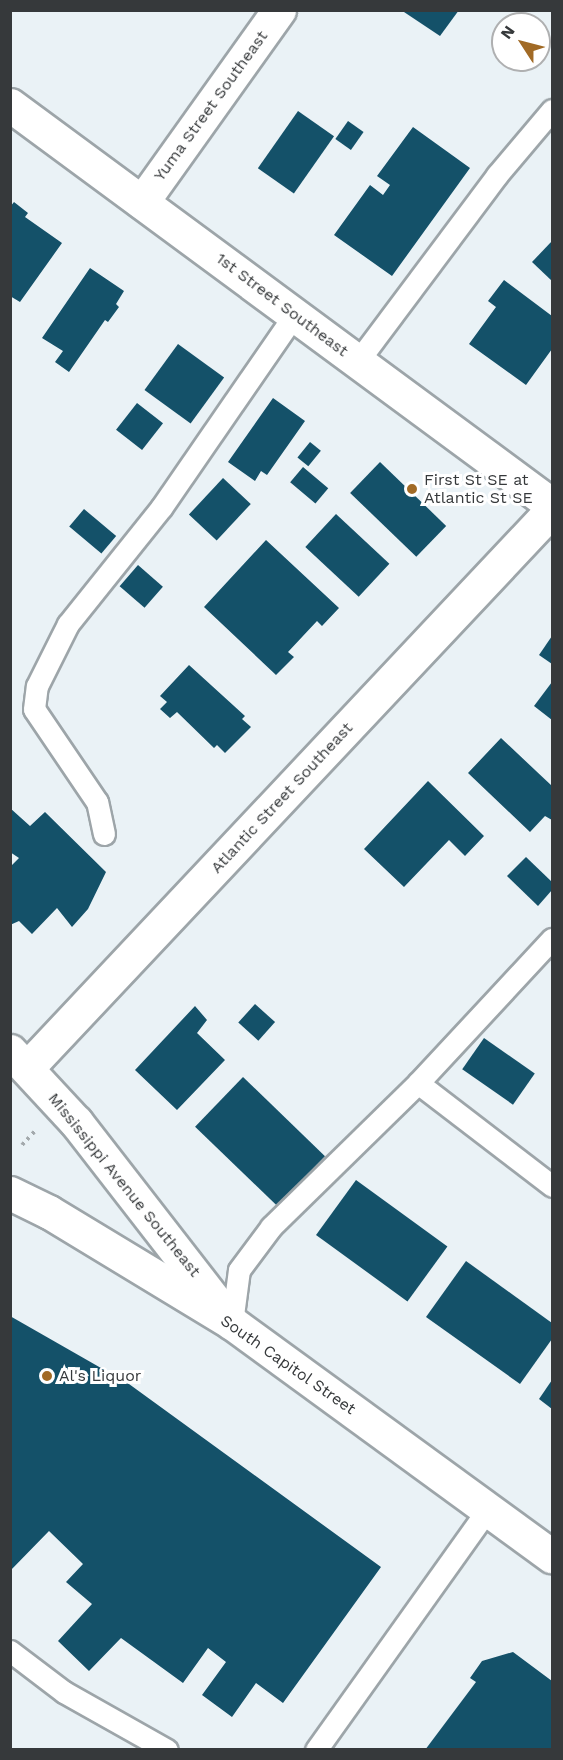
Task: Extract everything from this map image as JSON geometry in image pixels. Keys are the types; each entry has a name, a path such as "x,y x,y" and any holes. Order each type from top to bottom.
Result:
{"street":[{"name":"Yuma Street Southeast","path":"142,202 279,10"},
{"name":"1st Street Southeast","path":"10,105 552,505"},
{"name":"Atlantic Street Southeast","path":"16,1068 552,510"},
{"name":"Mississippi Avenue Southeast","path":"16,1068 76,1122 232,1323"},
{"name":"South Capitol Street","path":"10,1192 49,1212 232,1323 552,1554"}],"lane":[{"path":"358,361 497,175 552,110"},
{"path":"104,834 98,802 34,709 37,686 68,624 161,508 295,314"},
{"path":"232,1323 239,1270 271,1227 418,1083 552,939"},
{"path":"418,1083 552,1186"},
{"path":"315,1749 488,1509"},
{"path":"10,1651 64,1692 167,1749"}],"building":[{"path":"401,10 459,10 440,36"},
{"path":"298,111 334,136 294,194 258,168"},
{"path":"348,121 364,132 351,150 335,139"},
{"path":"413,127 470,168 392,276 334,235 370,185 383,195 390,185 377,176"},
{"path":"14,202 28,213 25,217 62,243 20,302 10,296 10,207"},
{"path":"552,241 552,281 532,262"},
{"path":"90,268 124,291 116,304 119,307 108,322 105,320 69,372 55,362 63,351 42,338"},
{"path":"504,280 552,316 552,349 526,385 469,344 496,307 488,301"},
{"path":"178,344 224,378 191,424 144,390"},
{"path":"273,398 305,421 267,475 261,471 255,481 228,462"},
{"path":"137,403 163,423 142,450 116,430"},
{"path":"310,442 321,451 308,466 297,458"},
{"path":"380,462 446,526 416,557 350,493"},
{"path":"303,467 328,488 315,504 290,482"},
{"path":"223,478 251,504 217,540 189,515"},
{"path":"84,509 116,536 101,554 69,527"},
{"path":"336,514 389,564 359,597 305,547"},
{"path":"266,540 339,608 322,626 317,621 288,652 294,657 276,675 204,607"},
{"path":"138,565 163,587 145,608 120,586"},
{"path":"552,636 552,664 539,655"},
{"path":"189,665 245,716 242,719 251,727 225,753 217,745 214,748 177,712 170,718 160,709 167,702 160,696"},
{"path":"552,682 552,720 534,706"},
{"path":"501,738 552,786 552,820 545,816 530,832 468,773"},
{"path":"428,781 484,836 465,856 449,840 404,887 364,849"},
{"path":"10,808 30,826 45,812 106,872 88,909 72,927 57,908 32,934 19,921 10,925 10,867 19,858 10,852"},
{"path":"526,857 552,882 552,890 538,906 507,876"},
{"path":"255,1004 275,1022 258,1041 238,1023"},
{"path":"195,1006 207,1020 197,1033 225,1060 177,1110 135,1070"},
{"path":"484,1038 535,1074 513,1105 462,1069"},
{"path":"243,1077 325,1156 277,1206 195,1127"},
{"path":"356,1180 447,1246 407,1301 316,1235"},
{"path":"466,1261 552,1323 552,1339 520,1384 426,1317"},
{"path":"10,1316 129,1384 381,1567 283,1703 256,1683 232,1717 202,1695 226,1662 208,1648 183,1683 121,1638 89,1671 58,1641 92,1604 66,1582 83,1564 49,1531 10,1571"},
{"path":"552,1380 552,1409 539,1399"},
{"path":"513,1652 552,1681 552,1750 425,1750 476,1682 470,1678 482,1661"}],"place":[{"name":"First St SE at Atlantic St SE","path":"412,489"},
{"name":"Al's Liquor","path":"47,1376"}]}
